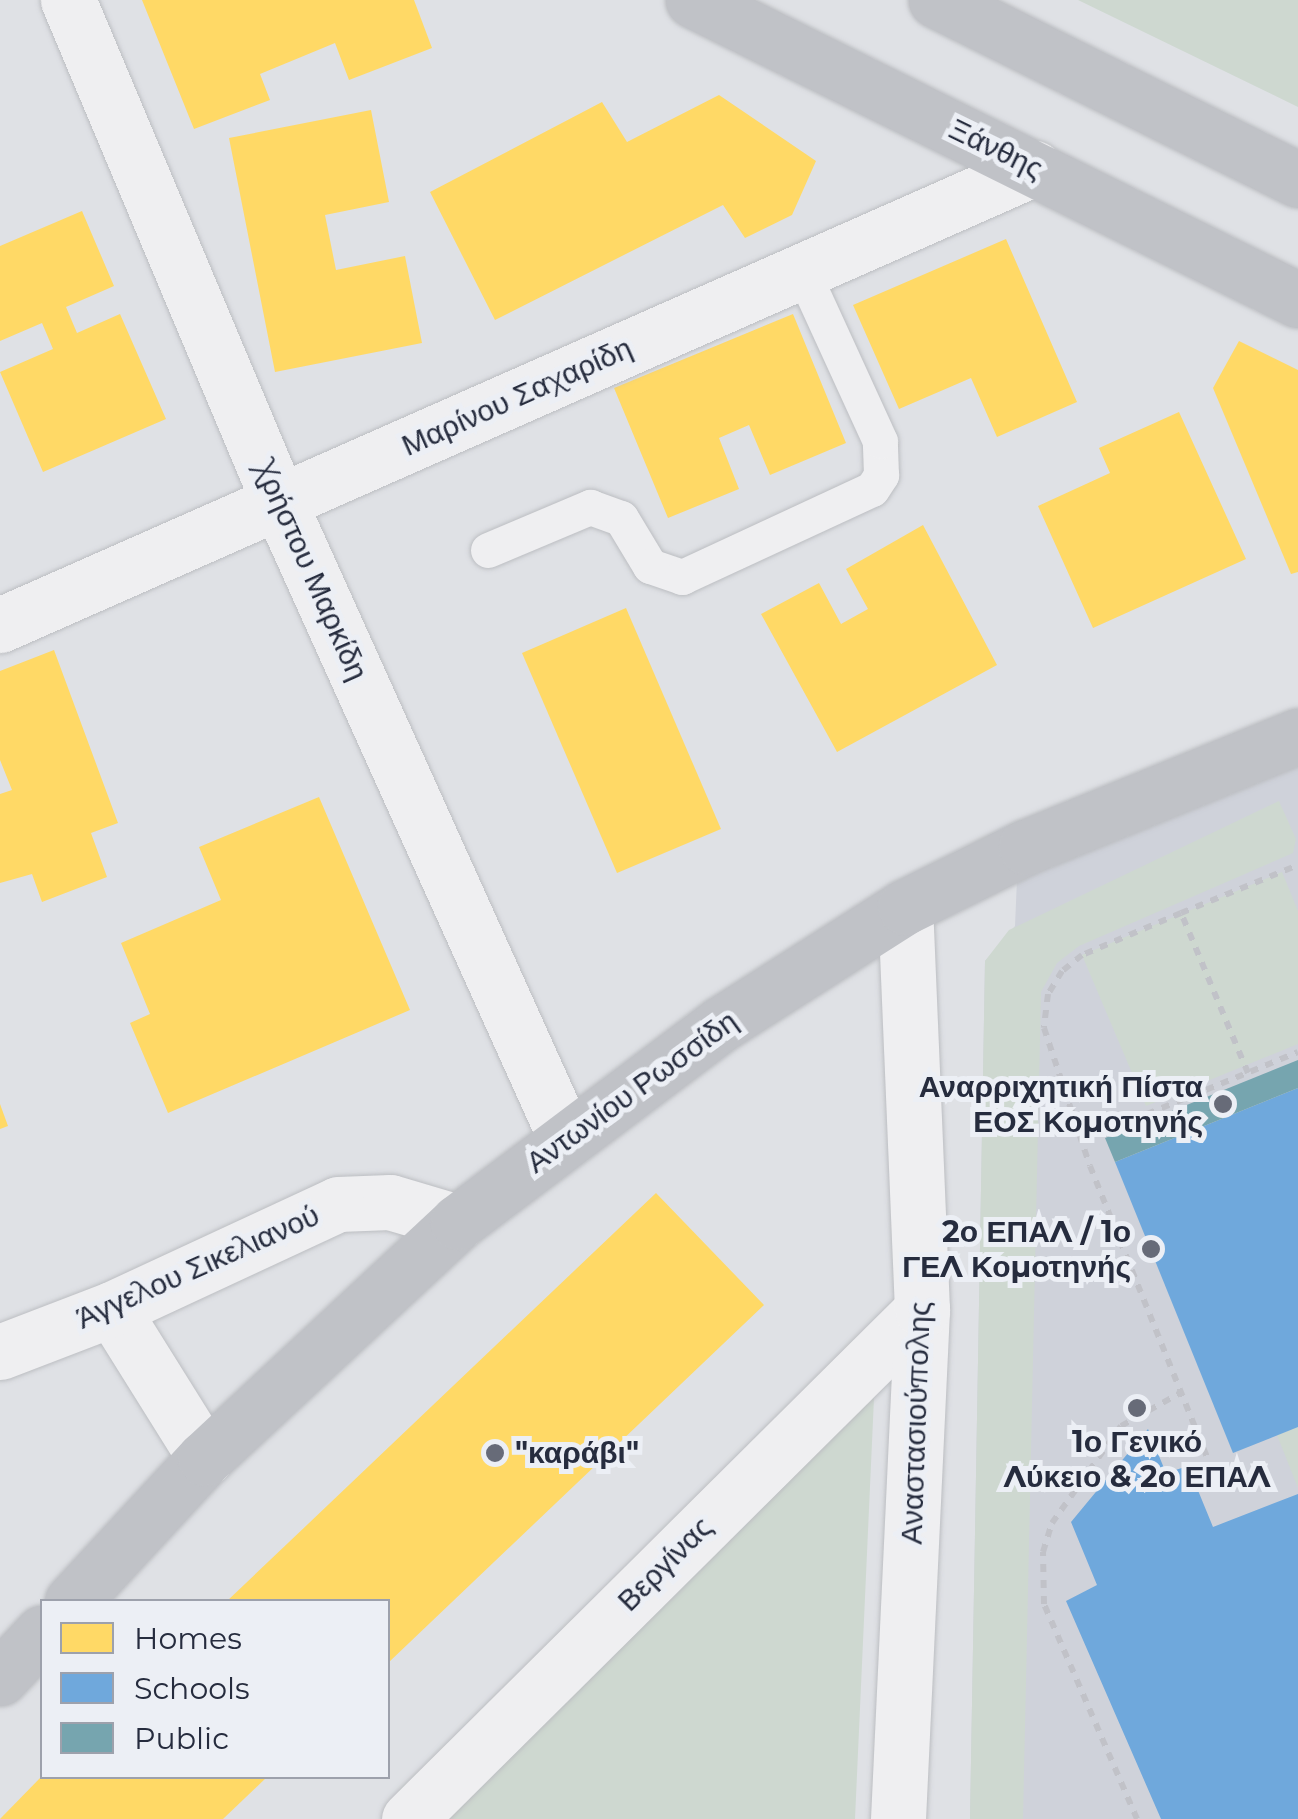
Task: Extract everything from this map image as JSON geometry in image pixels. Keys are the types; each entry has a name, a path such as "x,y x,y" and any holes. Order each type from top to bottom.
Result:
{"street":[{"name":"Χρήστου Μαρκίδη","path":"68,0 279,502 565,1138"},
{"name":"Ξάνθης","path":"693,0 1298,300"},
{"path":"936,0 1298,180"},
{"name":"Μαρίνου Σαχαρίδη","path":"0,626 1035,168"},
{"name":"Αντωνίου Ρωσσίδη","path":"75,1599 206,1458 458,1222 722,1024 906,907 1026,847 1298,736"},
{"name":"Αναστασιούπολης","path":"898,1819 922,1310 906,907"},
{"name":"Άγγελου Σικελιανού","path":"0,1352 112,1309 338,1204 390,1202 458,1222"},
{"path":"112,1309 206,1458"},
{"name":"Βεργίνας","path":"409,1819 922,1310"},
{"path":"0,1678 40,1635"}],"lane":[{"path":"488,550 590,507 621,518 650,566 682,576 872,489 881,475 880,441 802,271"}],"path":[{"path":"1197,1488 1216,1479 1054,1072 1044,1028 1048,994 1062,970 1082,954 1298,866"},
{"path":"1181,913 1248,1073"},
{"path":"1149,1121 1147,1114 1298,1052"},
{"path":"1138,1819 1044,1604 1042,1552 1052,1523 1121,1426 1180,1393"}],"shaded area":[{"path":"1078,0 1298,0 1298,107 1257,87"},
{"name":"2ο ΕΠΑΛ / 1ο ΓΕΛ Κομοτηνής","path":"1298,762 1298,1819 970,1819 985,961 1015,926 1017,879"},
{"path":"1279,801 1296,839 1293,853 1079,946 1057,963 1041,992 1023,1819 970,1819 985,961 1009,930"},
{"path":"1282,872 1298,911 1298,1044 1146,1106 1082,955"},
{"path":"874,1398 855,1819 433,1819"},
{"path":"1298,1427 1298,1488 1277,1435"}],"building: Homes":[{"path":"142,0 414,0 432,48 349,80 335,43 260,74 270,100 194,129"},
{"path":"719,95 816,161 792,215 745,238 723,205 495,320 430,192 602,102 627,142"},
{"path":"371,110 389,202 325,215 336,270 405,256 422,343 275,372 229,138"},
{"path":"82,211 114,286 66,307 77,333 120,314 166,419 43,472 0,372 53,349 42,323 0,341 0,246"},
{"path":"1006,239 1077,402 997,437 971,378 899,409 853,305"},
{"path":"793,314 846,443 770,475 749,425 719,438 739,489 668,518 614,388"},
{"path":"1239,341 1298,370 1298,572 1291,574 1213,388"},
{"path":"1179,412 1246,559 1093,628 1038,506 1110,473 1099,448"},
{"path":"923,525 997,665 837,752 761,614 819,583 841,624 868,609 846,569"},
{"path":"626,608 721,829 617,873 522,653"},
{"path":"54,650 118,823 91,833 107,877 42,902 32,874 0,883 0,794 12,790 0,760 0,671"},
{"path":"319,797 410,1010 168,1113 130,1023 150,1014 121,943 221,900 199,847"},
{"path":"0,1104 8,1126 0,1129"},
{"name":"\"καράβι\"","path":"656,1193 764,1305 390,1661 390,1599 229,1599"},
{"path":"40,1778 265,1779 223,1819 0,1819"}],"building: Schools":[{"path":"1298,1088 1298,1427 1233,1453 1115,1162"},
{"path":"1148,1429 1166,1473 1188,1466 1213,1527 1298,1494 1298,1819 1161,1819 1066,1601 1097,1585 1071,1522"}],"building: Public":[{"name":"Αναρριχητική Πίστα ΕΟΣ Κομοτηνής","path":"1298,1060 1298,1088 1115,1162 1105,1138"}],"place":[{"name":"Αναρριχητική Πίστα ΕΟΣ Κομοτηνής","path":"1223,1104"},
{"name":"2ο ΕΠΑΛ / 1ο ΓΕΛ Κομοτηνής","path":"1151,1249"},
{"name":"1ο Γενικό Λύκειο & 2ο ΕΠΑΛ","path":"1137,1408"},
{"name":"\"καράβι\"","path":"495,1453"}]}
